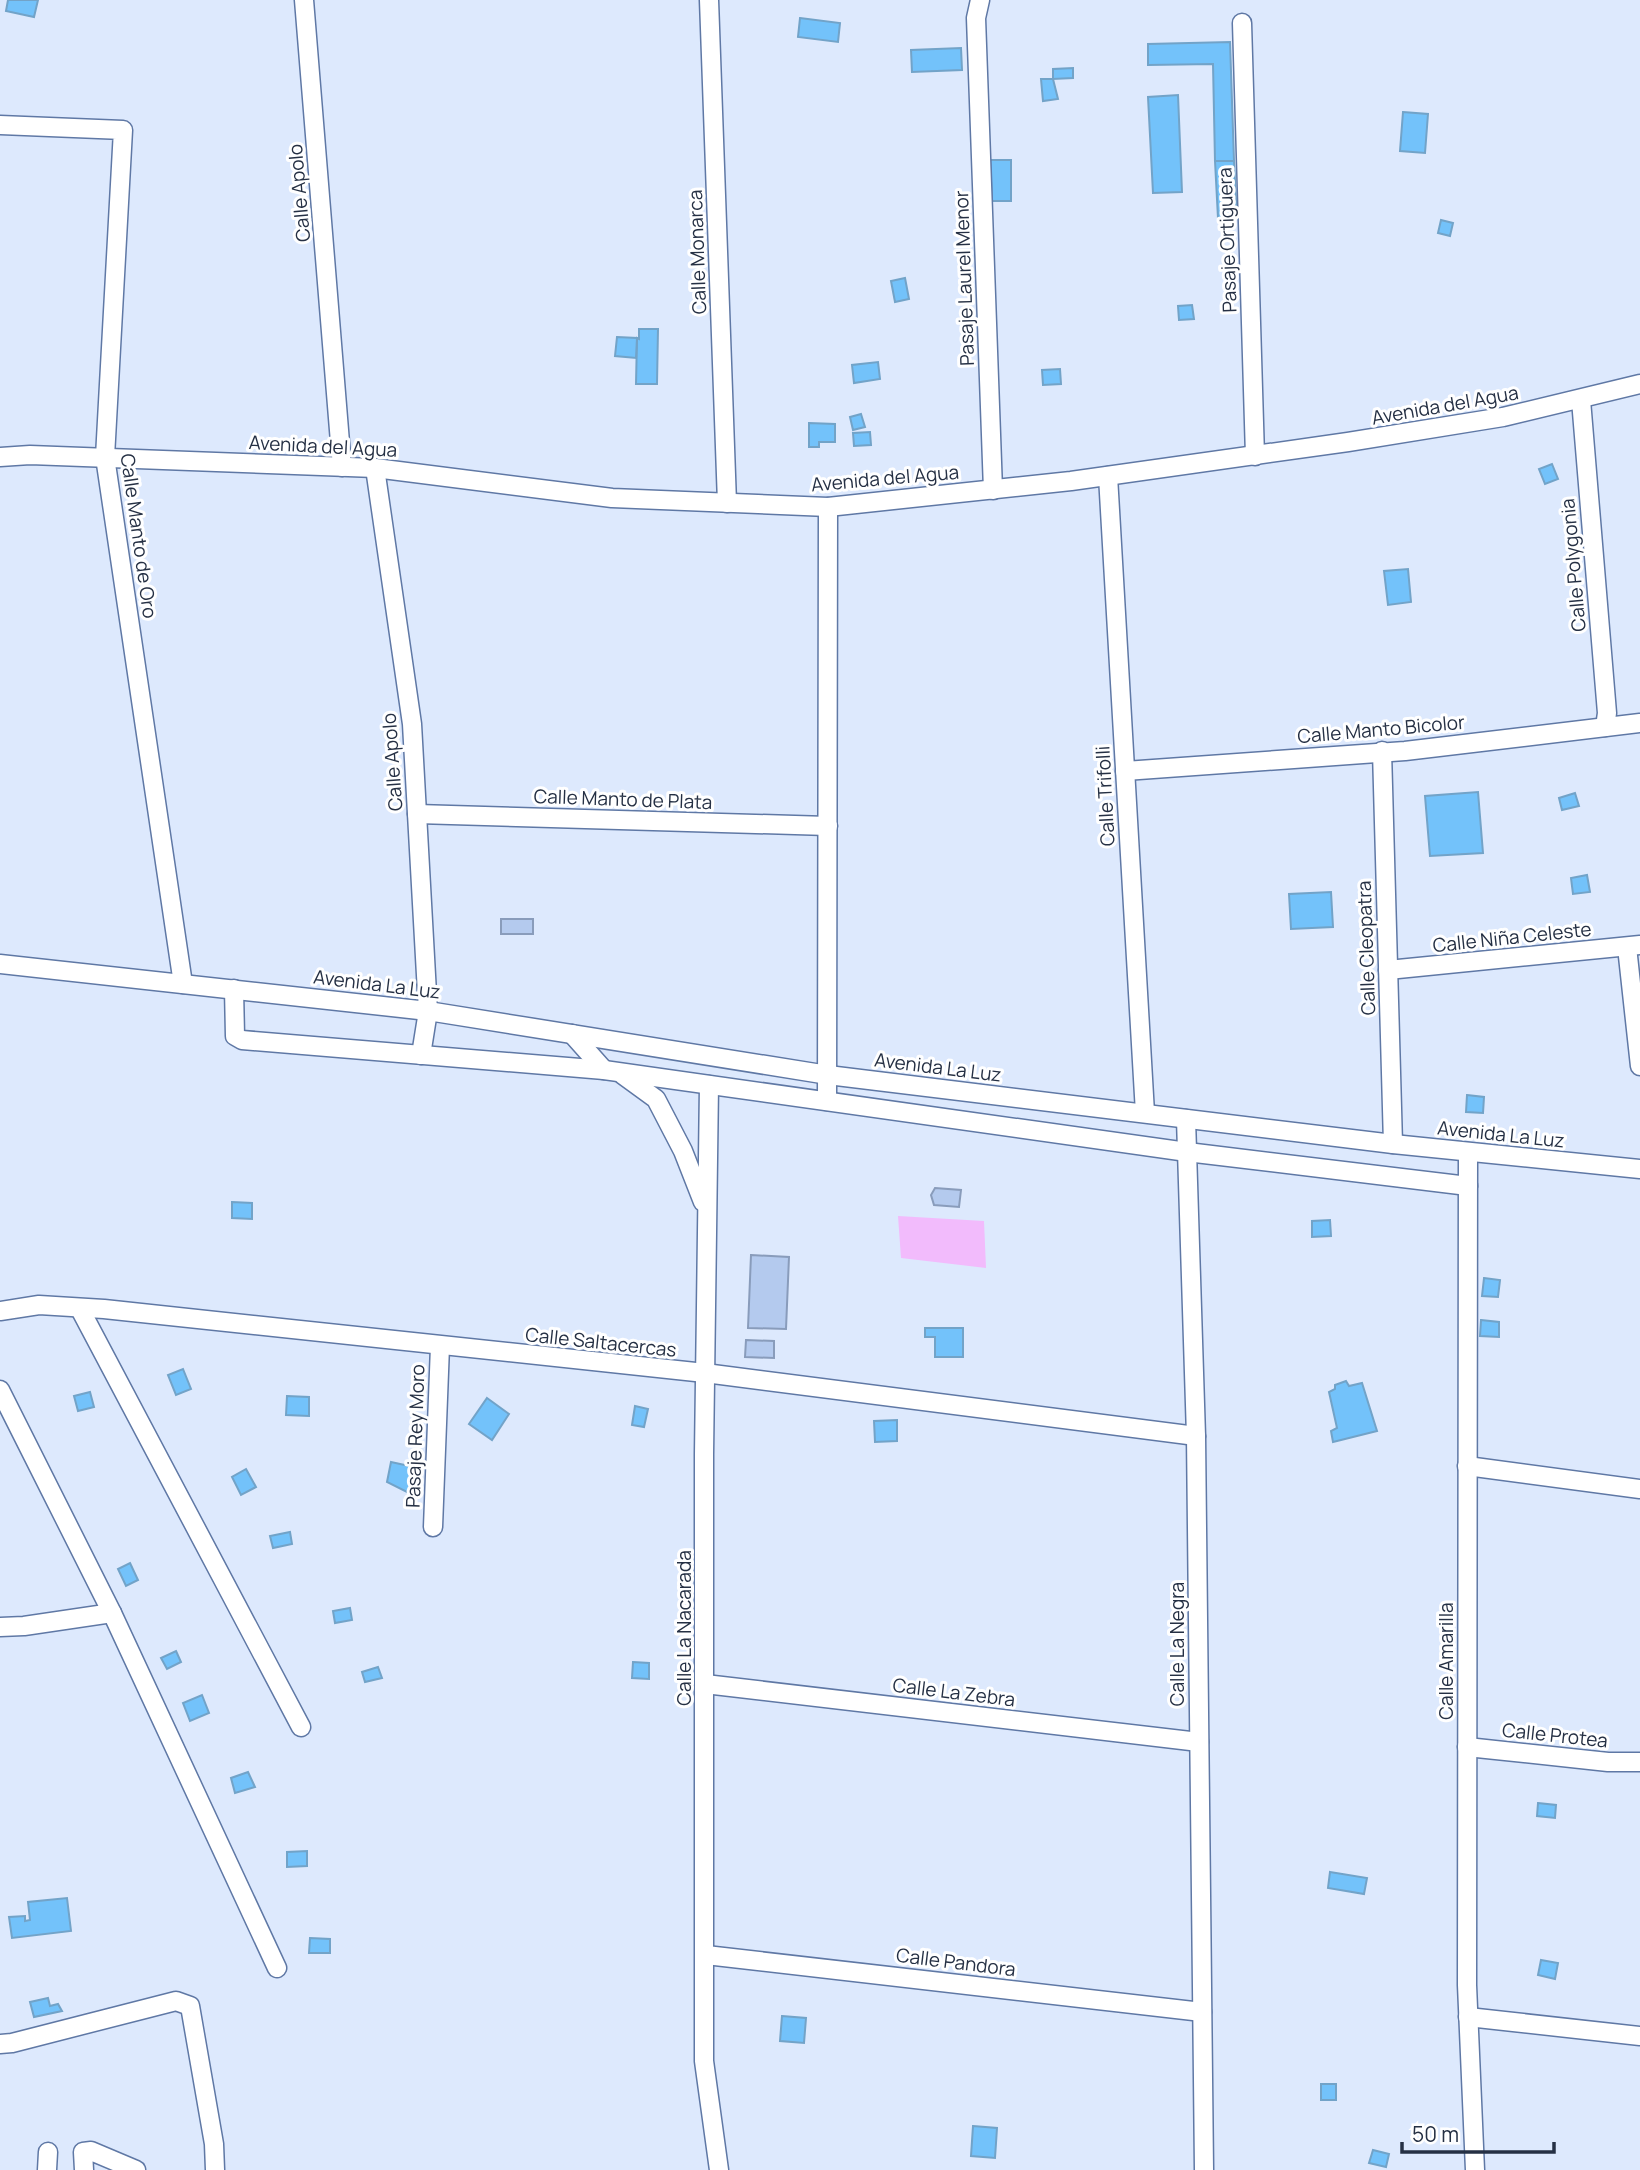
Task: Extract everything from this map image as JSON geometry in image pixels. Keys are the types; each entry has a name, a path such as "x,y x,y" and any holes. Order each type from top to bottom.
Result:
{"street":[{"name":"Calle Apolo","path":"304,0 342,467"},
{"name":"Calle Monarca","path":"709,0 727,503"},
{"name":"Pasaje Laurel Menor","path":"980,0 976,18 977,64 993,490"},
{"name":"Pasaje Ortiguera","path":"1241,23 1255,456"},
{"name":"Calle Manto de Oro","path":"0,125 124,130 105,457 183,984"},
{"name":"Avenida del Agua","path":"0,457 30,454 375,468 612,498 828,507 993,490 1255,456 1503,417 1640,384"},
{"name":"Calle Polygonia","path":"1581,400 1607,713 1605,727"},
{"name":"Calle Apolo","path":"375,468 412,724 428,1011 421,1055"},
{"name":"Calle Trifolli","path":"1108,476 1145,1113"},
{"path":"827,1101 828,507"},
{"name":"Calle Manto Bicolor","path":"1125,771 1405,751 1640,723"},
{"name":"Calle Cleopatra","path":"1382,751 1393,1144"},
{"name":"Calle Manto de Plata","path":"417,814 828,826"},
{"path":"1634,946 1640,1066"},
{"name":"Calle Niña Celeste","path":"1388,970 1634,946"},
{"name":"Avenida La Luz","path":"0,964 428,1011 828,1075 1393,1144 1640,1169"},
{"path":"234,989 235,1036 242,1040 611,1071 1187,1152 1468,1186"},
{"path":"572,1034 611,1071 656,1099 683,1150 707,1212"},
{"name":"Calle La Nacarada","path":"709,1085 705,1373 704,2061 719,2170"},
{"name":"Calle La Negra","path":"1186,1118 1196,1436 1203,2170"},
{"name":"Calle Amarilla","path":"1468,1152 1468,2017 1475,2170"},
{"name":"Calle Saltacercas","path":"0,1311 39,1305 104,1309 705,1373 1196,1436"},
{"path":"80,1309 301,1727"},
{"name":"Pasaje Rey Moro","path":"433,1527 440,1346"},
{"path":"0,1390 112,1614 277,1968"},
{"path":"1468,1466 1640,1489"},
{"path":"0,1627 112,1614"},
{"name":"Calle La Zebra","path":"705,1684 1199,1742"},
{"name":"Calle Protea","path":"1467,1747 1608,1762 1640,1762"},
{"name":"Calle Pandora","path":"706,1955 1202,2012"},
{"path":"0,2044 176,2001 190,2006 214,2144 215,2170"},
{"path":"1468,2017 1640,2036"},
{"path":"84,2170 83,2152 91,2151 136,2170"}],"shaded area":[{"path":"898,1216 984,1221 986,1268 901,1258"}],"water":[{"path":"501,919 533,919 533,934 501,934"},
{"path":"935,1188 961,1190 959,1207 934,1205 931,1195"},
{"path":"751,1255 789,1257 786,1329 748,1328"},
{"path":"746,1340 774,1341 774,1358 745,1357"}],"building":[{"path":"8,0 38,0 34,17 6,11"},
{"path":"800,18 840,23 838,42 798,37"},
{"path":"1230,42 1234,161 1215,161 1213,64 1148,65 1148,44"},
{"path":"961,48 962,70 912,72 911,50"},
{"path":"1073,68 1073,78 1053,79 1053,69"},
{"path":"1041,79 1053,79 1058,99 1043,101"},
{"path":"1178,95 1182,192 1153,193 1148,97"},
{"path":"1403,112 1428,114 1425,153 1400,151"},
{"path":"990,160 1011,160 1011,201 992,201"},
{"path":"1215,161 1234,161 1237,218 1218,218"},
{"path":"1441,220 1453,223 1450,236 1438,233"},
{"path":"905,278 909,299 895,302 891,281"},
{"path":"1192,305 1194,319 1179,320 1178,306"},
{"path":"639,329 658,329 657,384 636,384"},
{"path":"617,337 637,338 636,358 615,356"},
{"path":"878,362 880,379 854,383 852,365"},
{"path":"1060,369 1061,384 1043,385 1042,370"},
{"path":"861,414 865,427 853,430 850,417"},
{"path":"809,423 835,424 835,442 819,442 819,447 809,447"},
{"path":"870,432 871,445 854,446 853,433"},
{"path":"1552,464 1558,479 1545,484 1539,469"},
{"path":"1408,569 1411,602 1388,605 1384,571"},
{"path":"1478,792 1483,853 1430,856 1425,796"},
{"path":"1575,793 1579,806 1562,810 1559,798"},
{"path":"1587,875 1590,892 1573,894 1571,878"},
{"path":"1331,892 1333,927 1291,929 1289,894"},
{"path":"1467,1095 1484,1097 1483,1113 1466,1112"},
{"path":"232,1202 252,1203 252,1219 232,1218"},
{"path":"1330,1220 1331,1236 1312,1237 1312,1221"},
{"path":"1484,1278 1500,1280 1498,1297 1482,1296"},
{"path":"1481,1320 1499,1322 1499,1337 1480,1336"},
{"path":"925,1328 963,1328 963,1357 935,1357 935,1337 925,1337"},
{"path":"183,1369 191,1389 176,1395 168,1375"},
{"path":"1346,1381 1349,1386 1362,1383 1377,1431 1333,1442 1331,1431 1337,1428 1329,1392 1335,1389 1335,1385"},
{"path":"90,1392 94,1407 78,1411 74,1396"},
{"path":"287,1396 309,1397 309,1416 286,1415"},
{"path":"487,1398 509,1414 492,1440 469,1424"},
{"path":"635,1406 648,1409 644,1427 632,1425"},
{"path":"897,1420 897,1441 875,1442 874,1421"},
{"path":"391,1462 414,1467 409,1493 387,1482"},
{"path":"246,1469 256,1487 241,1495 232,1477"},
{"path":"290,1532 292,1544 273,1548 270,1536"},
{"path":"130,1563 138,1580 126,1586 118,1569"},
{"path":"350,1608 352,1620 335,1623 333,1611"},
{"path":"176,1651 181,1662 167,1669 161,1658"},
{"path":"633,1662 649,1663 649,1679 632,1678"},
{"path":"378,1667 382,1678 365,1682 362,1672"},
{"path":"202,1695 209,1713 190,1721 183,1703"},
{"path":"248,1772 255,1787 235,1793 231,1778"},
{"path":"1538,1803 1556,1805 1555,1818 1537,1816"},
{"path":"307,1851 307,1866 287,1867 287,1852"},
{"path":"1330,1872 1367,1878 1364,1894 1328,1888"},
{"path":"67,1898 71,1931 12,1938 9,1917 25,1916 25,1921 30,1920 28,1902"},
{"path":"310,1938 330,1939 330,1953 309,1953"},
{"path":"1541,1960 1558,1963 1555,1979 1538,1975"},
{"path":"48,1998 50,2006 58,2004 62,2011 34,2017 30,2002"},
{"path":"782,2016 806,2018 804,2043 780,2041"},
{"path":"1321,2084 1336,2084 1336,2100 1321,2100"},
{"path":"973,2126 997,2128 995,2158 971,2156"},
{"path":"1373,2150 1389,2154 1386,2167 1369,2163"}]}
